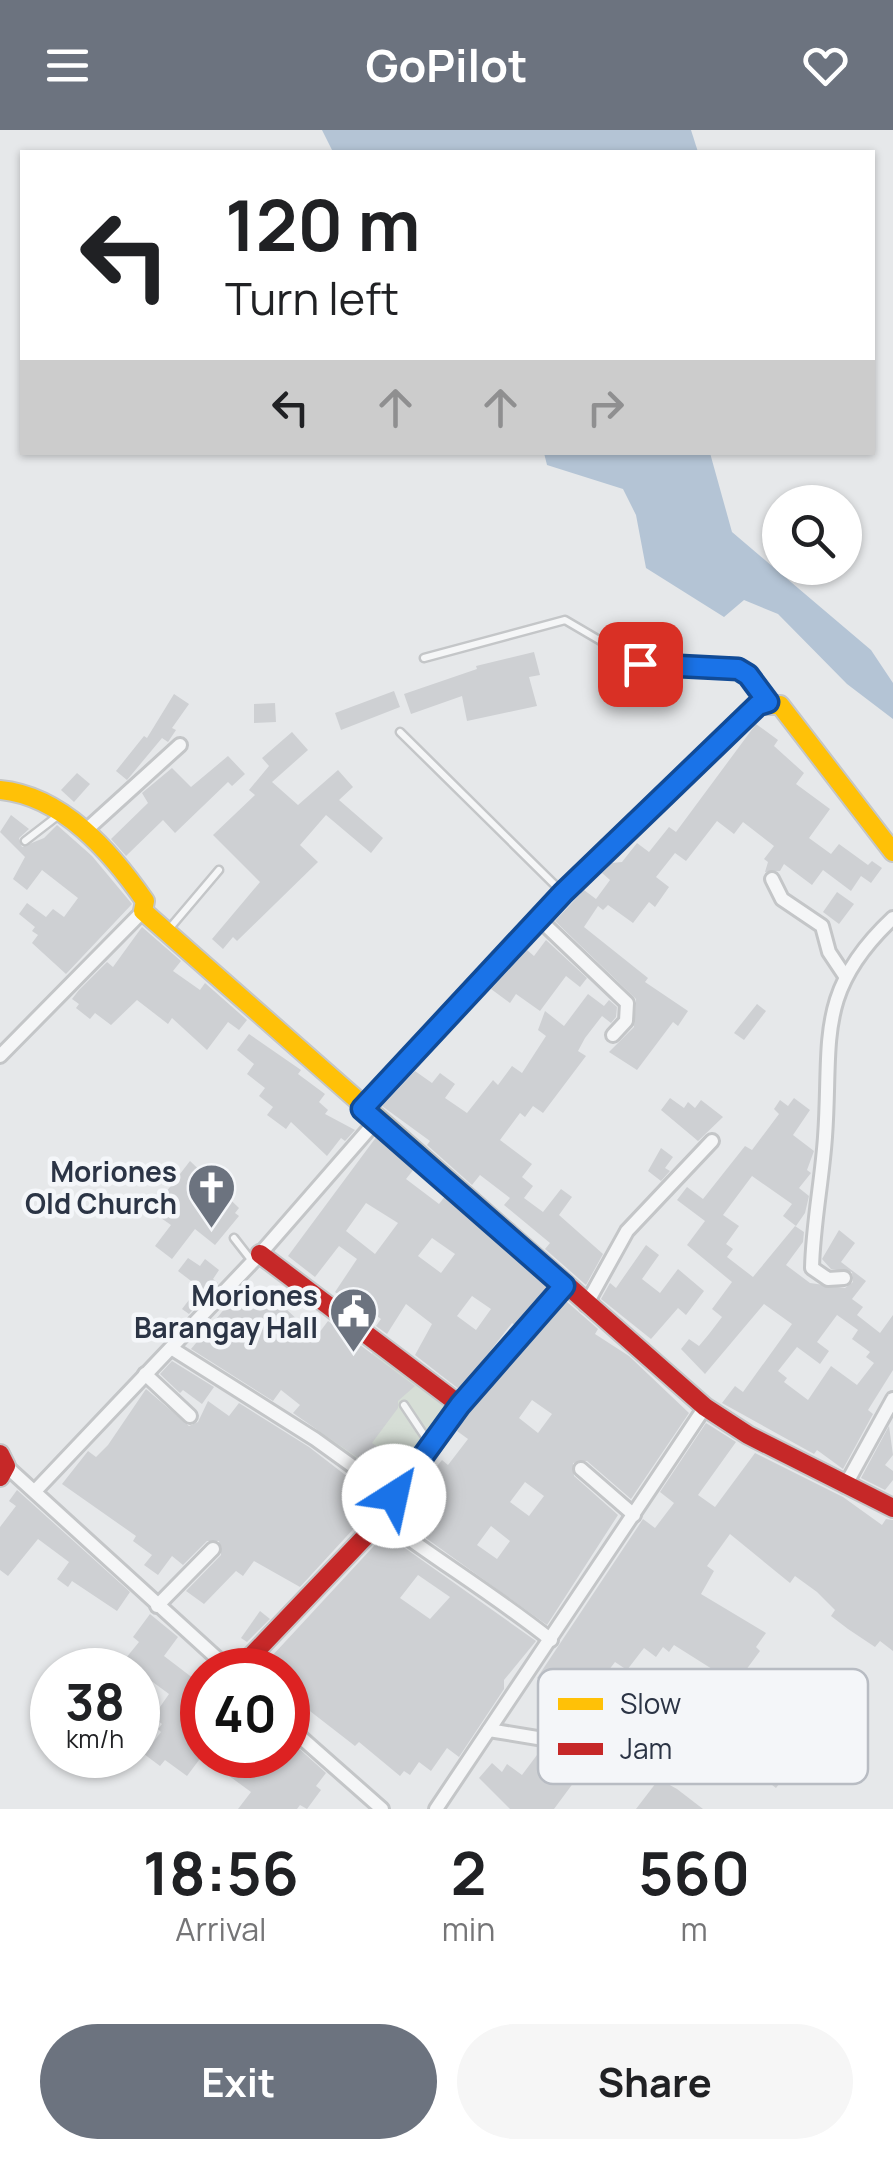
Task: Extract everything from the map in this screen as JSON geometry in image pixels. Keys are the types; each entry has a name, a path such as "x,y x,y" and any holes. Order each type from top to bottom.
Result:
{"street":[{"path":"36,1490 256,1258 369,1115 539,919 758,705 780,705 893,852"},
{"path":"84,832 180,745"},
{"path":"0,790 31,794 62,814 84,832 145,901 143,911 0,1056"},
{"path":"772,879 782,899 822,926 828,952 845,976"},
{"path":"143,911 369,1115 705,1407 893,1508"},
{"path":"844,1278 828,1278 812,1268 826,1135 826,1040 845,976 893,918"},
{"path":"539,919 627,1003 626,1021 613,1035"},
{"path":"586,1305 627,1231 652,1200 712,1141"},
{"path":"256,1258 460,1405"},
{"path":"259,1648 382,1519 394,1496 460,1405 564,1286"},
{"path":"172,1348 315,1438 394,1496"},
{"path":"146,1374 190,1416"},
{"path":"846,1486 893,1399"},
{"path":"436,1809 705,1407"},
{"path":"2,1466 36,1490 205,1648"},
{"path":"582,1470 634,1515"},
{"path":"382,1519 434,1560 502,1600 551,1640"},
{"path":"157,1606 214,1549"},
{"path":"490,1730 538,1738"},
{"path":"310,1749 382,1809"}],"lane":[{"path":"424,658 565,620 640,664 738,669 748,675 768,702"},
{"path":"400,732 563,893"},
{"path":"25,841 62,814"},
{"path":"168,930 219,870"},
{"path":"234,1238 256,1258"},
{"path":"404,1406 431,1444"}],"shaded area":[{"path":"376,1348 449,1402 388,1485 315,1432"}],"water":[{"path":"322,130 691,130 697,150 332,150"},
{"path":"544,455 711,455 732,532 762,557 762,585 794,585 871,650 893,683 893,719 847,684 778,614 744,600 724,617 646,568 636,515 623,489 547,465"}],"building":[{"path":"534,652 540,675 529,677 537,706 467,721 462,696 411,714 404,694 477,669 476,666"},
{"path":"394,691 400,707 341,730 335,713"},
{"path":"174,694 189,704 172,728 176,730 168,742 162,738 127,780 116,771 144,736 147,738"},
{"path":"275,703 276,722 254,723 254,704"},
{"path":"756,724 778,740 774,746 804,773 796,784 830,809 809,838 831,854 839,844 868,865 872,861 882,868 871,883 861,876 851,891 823,870 812,885 784,864 780,871 765,872 768,862 764,859 774,846 743,822 734,834 717,821 686,861 675,853 656,877 669,887 655,907 649,902 633,923 608,905 603,910 598,906 584,927 648,978 645,982 688,1011 678,1026 673,1022 637,1070 609,1052 634,1027 636,999 555,921 584,890 596,899 610,880 602,873 612,863 622,862 637,843 649,852 669,827 676,832"},
{"path":"292,732 308,750 272,782 298,805 338,770 353,787 339,800 383,838 371,853 326,815 300,845 318,862 237,941 233,937 223,949 212,939 260,882 213,835 255,795 249,790 269,766 262,758"},
{"path":"228,756 245,774 232,786 228,782 175,833 163,820 126,856 111,839 148,803 142,793 172,768 191,787"},
{"path":"77,773 90,784 74,802 61,790"},
{"path":"11,815 29,829 19,838 22,847 44,838 57,825 92,856 132,904 66,974 32,943 38,935 32,931 35,927 19,914 27,903 46,917 53,909 64,917 78,898 42,870 27,890 13,879 25,857 0,832"},
{"path":"837,892 854,904 839,924 823,912"},
{"path":"142,927 181,961 173,971 200,990 205,983 247,1020 239,1030 228,1022 207,1050 172,1018 168,1024 137,1000 111,1025 95,1013 90,1019 76,1008 79,1004 72,999 79,990 107,962 113,967"},
{"path":"546,940 587,978 580,987 566,976 540,1011 516,994 510,1003 491,989 527,950 534,956"},
{"path":"588,994 604,1006 609,1000 617,1007 616,1017 611,1023 602,1016 585,1038 578,1051 586,1056 543,1113 533,1106 525,1117 520,1113 500,1140 532,1164 522,1177 533,1186 524,1198 543,1212 561,1189 572,1197 559,1215 603,1254 586,1285 545,1249 550,1243 504,1205 510,1198 480,1175 472,1185 427,1145 430,1141 382,1106 415,1071 432,1083 440,1073 455,1084 445,1098 467,1113 493,1080 498,1085 512,1066 522,1073 546,1036 538,1030 545,1011 564,1026"},
{"path":"757,1004 766,1011 744,1040 734,1033"},
{"path":"249,1034 301,1070 298,1074 325,1094 319,1102 328,1110 325,1114 355,1130 345,1141 341,1138 327,1156 291,1122 286,1129 267,1115 273,1107 259,1096 265,1088 247,1074 254,1064 237,1050"},
{"path":"670,1098 684,1108 688,1102 695,1108 701,1100 723,1117 698,1141 661,1110"},
{"path":"794,1098 810,1110 793,1135 814,1151 807,1170 811,1173 799,1188 809,1196 805,1213 796,1226 783,1216 792,1204 752,1176 723,1215 739,1226 726,1244 733,1249 727,1257 753,1277 795,1226 804,1232 803,1242 786,1265 810,1283 845,1288 853,1282 852,1272 831,1269 822,1259 839,1230 855,1243 841,1262 866,1281 852,1299 863,1307 857,1315 880,1333 893,1315 893,1370 868,1410 873,1414 843,1469 817,1450 814,1454 722,1403 735,1386 743,1392 792,1324 764,1304 705,1374 681,1349 689,1339 699,1346 722,1317 712,1309 732,1282 687,1245 705,1221 677,1200 687,1187 703,1199 745,1146 752,1150 779,1114 774,1109 780,1100 788,1106","holes":["837,1315 858,1330 852,1339 870,1352 866,1357 874,1363 857,1385 831,1366 808,1400 784,1382 787,1378 778,1371 797,1347 820,1364 829,1351 817,1342"]},
{"path":"377,1136 414,1169 406,1179 439,1204 446,1195 550,1287 516,1326 512,1323 460,1390 415,1355 432,1324 406,1304 387,1334 376,1326 381,1319 352,1297 349,1302 335,1292 357,1259 339,1246 315,1277 288,1256","holes":["366,1203 398,1223 375,1254 346,1231","432,1238 455,1254 441,1273 418,1256","472,1296 491,1309 476,1330 457,1316"]},
{"path":"661,1148 673,1157 665,1168 670,1171 661,1181 648,1171"},
{"path":"190,1161 239,1208 235,1213 239,1216 215,1245 195,1229 172,1259 155,1246 171,1225 161,1218 169,1207 160,1200"},
{"path":"646,1245 659,1255 642,1279 660,1293 678,1269 704,1291 686,1315 678,1308 651,1339 601,1299 610,1283 616,1288"},
{"path":"188,1258 200,1266 205,1259 219,1270 213,1279 218,1283 189,1314 182,1309 199,1287 178,1271"},
{"path":"276,1286 294,1299 286,1309 316,1337 328,1321 415,1386 398,1401 398,1408 372,1443 393,1458 381,1474 293,1413 300,1405 281,1390 273,1401 191,1349 241,1289 262,1305"},
{"path":"566,1301 598,1329 595,1334 629,1356 689,1413 631,1499 587,1461 573,1463 574,1476 618,1515 547,1625 398,1518 408,1521 424,1500 415,1493 442,1460 448,1465 468,1439 457,1431 472,1406","holes":["532,1400 552,1414 538,1433 519,1418","525,1482 544,1496 529,1516 510,1502","491,1526 510,1541 497,1559 477,1545"]},
{"path":"172,1361 214,1387 202,1404 183,1390 180,1393 160,1374"},
{"path":"146,1389 189,1426 198,1422 208,1401 229,1416 239,1403 309,1447 379,1501 300,1587 254,1561 243,1576 236,1571 204,1604 186,1591 221,1555 219,1541 207,1541 183,1565 172,1556 158,1575 144,1565 152,1555 133,1541 136,1536 62,1484 88,1451 96,1457 108,1445"},
{"path":"706,1423 736,1442 698,1495 715,1507 755,1453 843,1497 882,1525 886,1519 893,1520 893,1651 880,1641 875,1647 848,1629 831,1616 835,1610 817,1592 795,1576 790,1583 730,1534 707,1566 714,1571 701,1594 766,1633 756,1647 760,1651 747,1669 712,1669 674,1645 669,1652 663,1647 656,1657 644,1648 628,1669 615,1662 610,1669 543,1669 643,1519 655,1528 674,1503 660,1492"},
{"path":"889,1426 893,1455 885,1465 893,1471 893,1480 885,1490 861,1478"},
{"path":"17,1490 130,1592 117,1611 72,1581 68,1587 57,1579 69,1562 38,1539 8,1576 0,1570 0,1527 16,1506 9,1501"},
{"path":"385,1534 536,1641 504,1680 504,1689 459,1757 447,1748 431,1771 419,1762 410,1775 404,1771 400,1776 359,1742 355,1746 310,1711 310,1648 279,1648","holes":["418,1575 450,1597 430,1619 400,1598"]},
{"path":"260,1611 270,1619 247,1642 241,1638"},
{"path":"150,1614 178,1637 164,1656 180,1668 180,1771 165,1760 160,1766 160,1707 169,1694 160,1687 160,1648 134,1648 139,1642 133,1637"},
{"path":"537,1755 538,1784 573,1784 554,1809 510,1809 479,1778 492,1763 502,1772 507,1764 522,1775"},
{"path":"310,1759 326,1773 316,1786 321,1790 307,1809 300,1805 297,1809 238,1809 251,1792 232,1778 310,1778"},
{"path":"655,1784 668,1784 703,1809 636,1809"}],"traffic: slow":[{"path":"362,1109 563,893 758,705 780,705 893,852"},
{"path":"0,790 44,803 83,829 132,882 145,901 143,911 507,1232"}],"traffic: jam":[{"path":"507,1232 705,1407 748,1435 893,1508"},
{"path":"259,1648 382,1519 460,1405 260,1254"},
{"path":"0,1454 6,1466 0,1477"}],"place":[{"name":"Moriones Old Church","path":"212,1230"},
{"name":"Moriones Barangay Hall","path":"353,1354"}],"route":[{"path":"394,1496 460,1405 564,1286 362,1109 563,893 758,705 768,702 748,675 738,669 640,664"}]}
